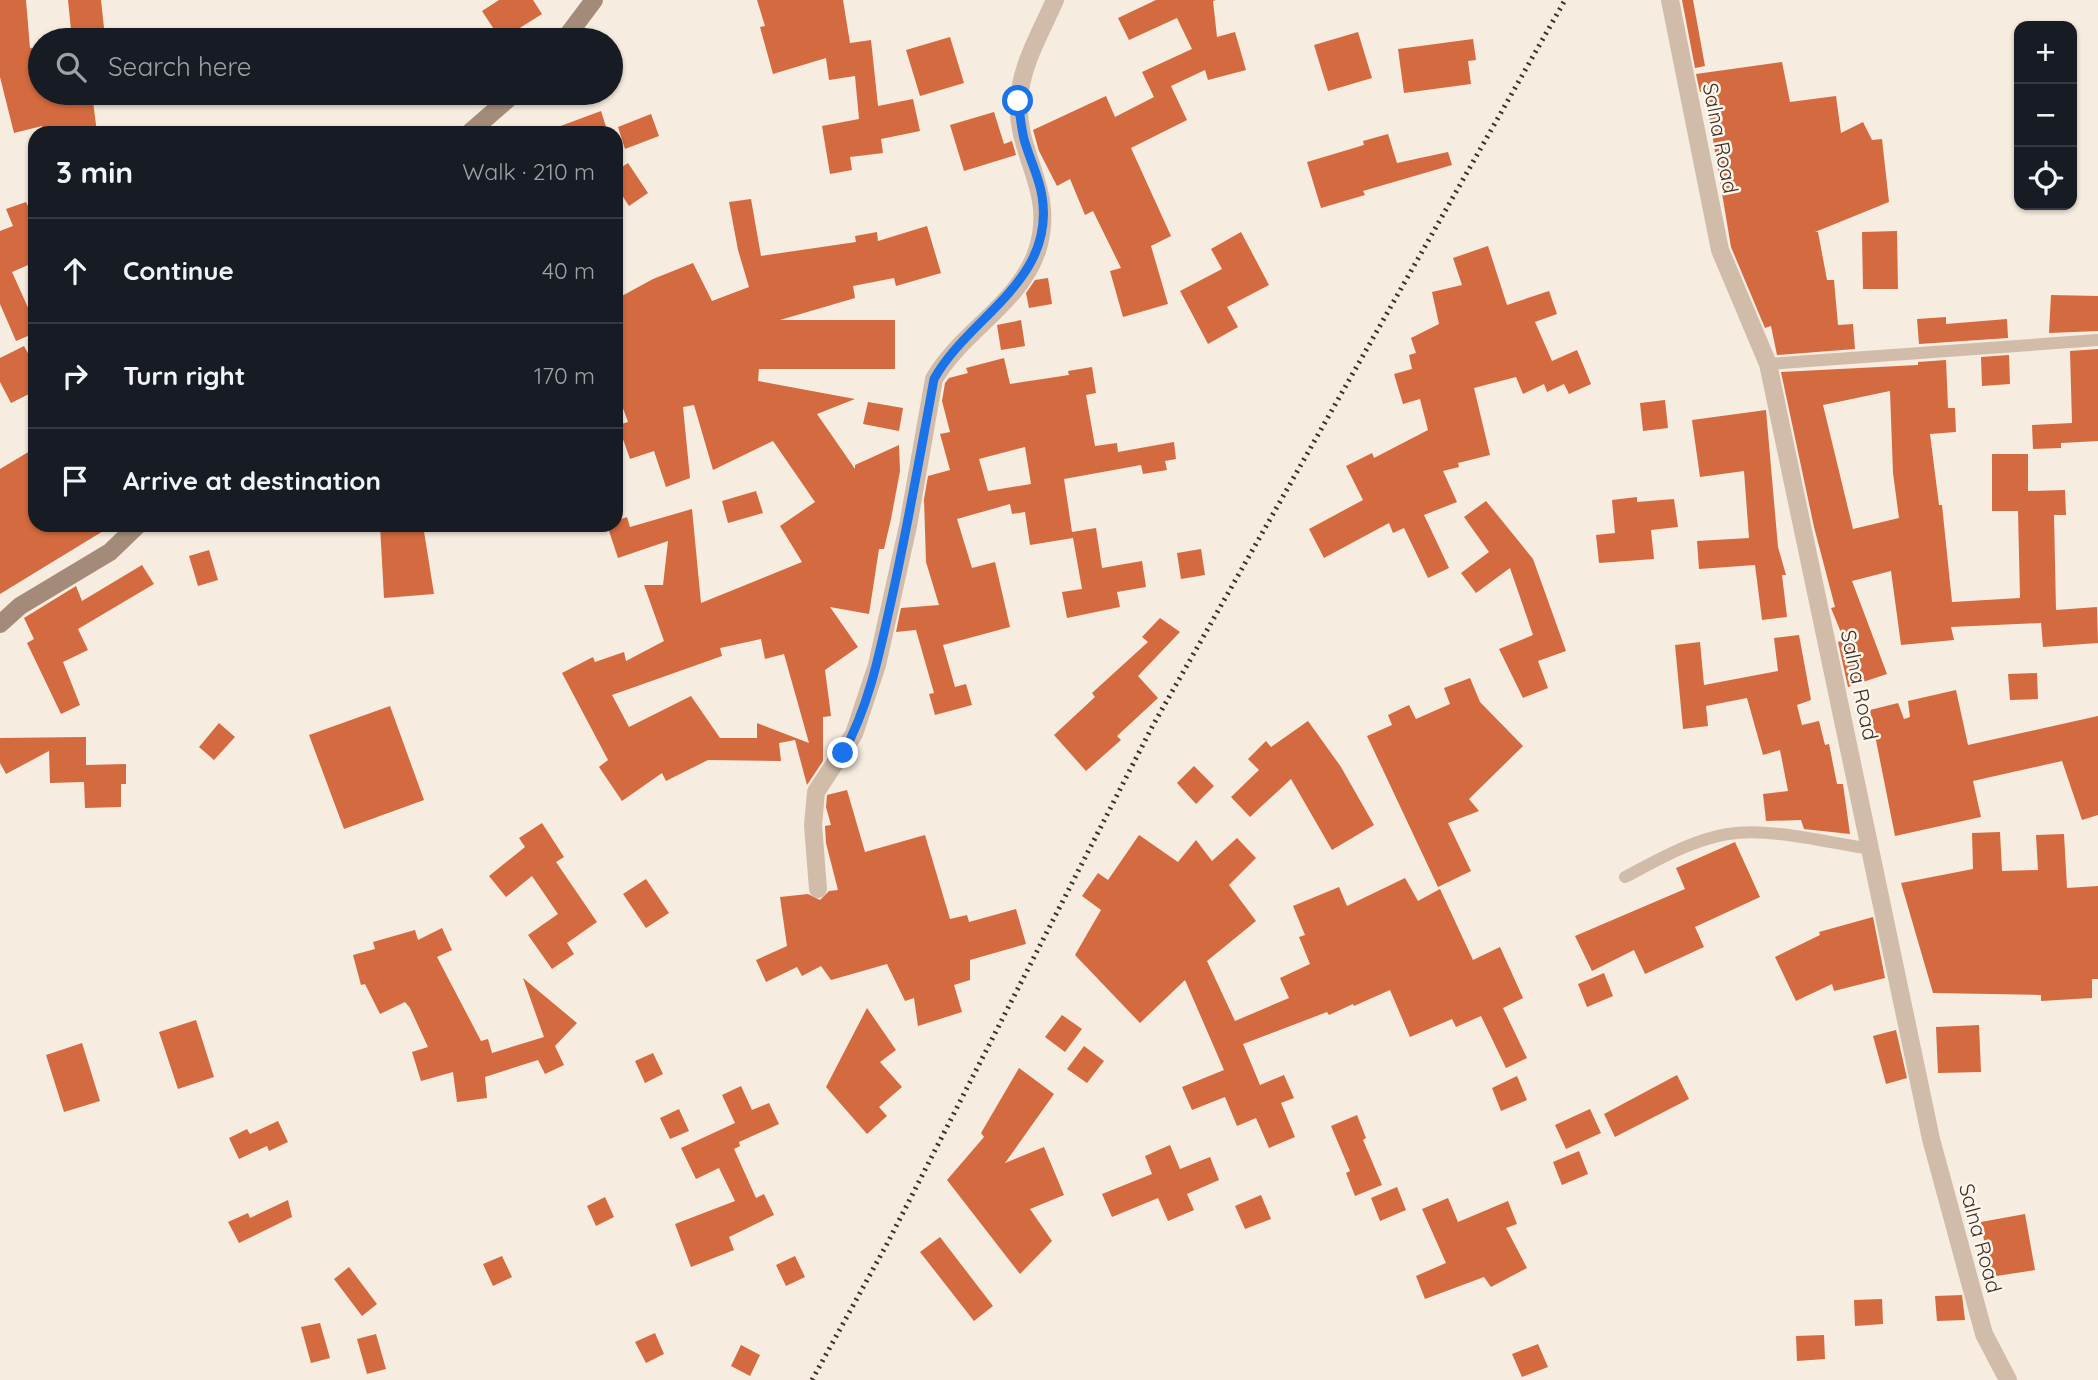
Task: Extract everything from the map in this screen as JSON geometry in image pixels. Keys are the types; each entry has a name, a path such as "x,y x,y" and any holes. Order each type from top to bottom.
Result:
{"main road":[{"path":"573,28 594,0"},
{"path":"477,126 501,105"},
{"path":"0,624 20,606 110,552 131,532"}],"street":[{"path":"818,889 813,825 816,792 854,734 877,665 908,526 934,379 943,363 1019,284 1036,255 1043,230 1042,197 1024,138 1018,101 1025,68 1055,0"},
{"name":"Salna Road","path":"1670,0 1720,250 1768,364 1931,1139 1983,1334 2008,1380"}],"lane":[{"path":"1768,364 2098,340"},
{"path":"1625,877 1681,848 1729,834 1764,833 1872,849"}],"building":[{"path":"0,0 26,0 28,105 94,105 96,126 28,126 28,130 14,133 0,77"},
{"path":"68,0 101,0 104,28 71,28"},
{"path":"499,0 533,0 542,14 520,28 493,28 482,11"},
{"path":"757,0 843,0 850,43 871,40 878,106 913,99 920,131 881,139 883,153 850,157 852,170 830,174 822,126 859,119 855,76 829,80 826,58 773,74 760,27 765,26"},
{"path":"1156,0 1216,0 1213,1 1217,37 1235,32 1246,70 1208,80 1205,70 1171,86 1187,120 1131,148 1171,236 1151,246 1168,304 1123,317 1110,271 1121,268 1093,211 1085,215 1070,179 1057,186 1039,151 1033,130 1106,96 1115,117 1154,97 1142,72 1192,49 1177,18 1129,40 1118,18"},
{"path":"1682,0 1693,0 1705,66 1695,68"},
{"path":"1358,32 1372,78 1328,91 1314,45"},
{"path":"950,37 964,83 920,96 906,50"},
{"path":"1473,39 1476,60 1468,61 1471,84 1404,93 1398,49"},
{"path":"1782,62 1790,102 1836,96 1841,133 1863,122 1872,140 1882,139 1889,202 1815,232 1818,232 1827,280 1834,280 1838,325 1853,324 1855,349 1777,355 1771,326 1765,328 1731,247 1705,92 1700,92 1696,74"},
{"path":"601,111 606,126 560,126"},
{"path":"994,112 1004,144 1012,141 1016,155 964,171 950,125"},
{"path":"651,114 659,136 625,149 623,126 621,126"},
{"path":"1388,134 1397,163 1448,152 1452,165 1363,191 1365,195 1321,208 1307,162 1364,145 1363,141"},
{"path":"628,163 648,193 629,206 623,197 623,166"},
{"path":"751,199 761,256 856,242 855,236 877,232 878,241 927,226 941,273 896,286 894,278 853,286 855,298 780,320 895,320 895,369 759,369 758,381 855,399 817,414 855,469 855,465 899,445 900,471 891,519 884,549 879,549 869,614 830,607 858,647 825,670 831,716 823,717 823,761 807,785 795,740 779,743 781,761 708,760 666,781 662,773 622,801 599,767 608,760 562,673 593,657 595,662 624,652 626,661 664,641 644,585 663,585 668,541 618,558 609,532 623,532 623,518 627,517 630,527 692,509 701,603 802,562 780,526 815,502 773,441 713,470 694,405 683,407 690,478 666,487 654,451 630,459 623,439 623,424 628,422 623,408 623,295 653,279 693,263 712,301 749,287 738,250 729,202","holes":["761,639 765,659 784,654 809,743 757,723 757,738 720,738 691,696 629,727 612,695 722,656 720,648"]},
{"path":"26,202 28,206 28,265 12,272 28,308 28,336 16,341 0,304 0,231 13,226 6,209"},
{"path":"1897,231 1898,289 1863,289 1862,232"},
{"path":"1241,232 1269,285 1227,307 1238,327 1208,344 1180,291 1222,269 1211,249"},
{"path":"1488,246 1507,305 1549,291 1557,314 1535,322 1552,361 1577,350 1591,384 1569,394 1564,384 1547,392 1544,384 1523,394 1516,377 1474,388 1490,455 1458,463 1459,467 1443,471 1457,502 1424,515 1449,568 1428,578 1404,528 1393,533 1389,523 1324,558 1309,529 1363,500 1346,466 1372,453 1374,458 1428,430 1420,399 1403,404 1394,374 1412,369 1409,355 1416,353 1411,338 1439,324 1432,292 1462,285 1453,258"},
{"path":"1048,278 1052,304 1029,308 1026,293 1035,280"},
{"path":"2051,295 2098,296 2098,331 2049,333"},
{"path":"1946,317 1946,324 2007,319 2008,338 1919,344 1917,319"},
{"path":"1021,320 1025,346 1001,350 997,325"},
{"path":"24,346 28,353 28,394 11,403 0,382 0,358"},
{"path":"2098,349 2098,441 2061,443 2061,448 2033,449 2032,425 2072,423 2070,351"},
{"path":"2009,355 2010,384 1982,386 1981,357"},
{"path":"1004,358 1010,384 1069,375 1068,371 1092,367 1096,393 1086,395 1095,446 1117,443 1118,452 1174,442 1176,459 1165,461 1167,470 1143,474 1141,465 1064,479 1072,532 1096,528 1102,568 1142,561 1146,587 1117,592 1120,607 1067,618 1062,592 1082,589 1073,538 1030,545 1025,512 1012,514 1010,504 957,519 972,568 995,562 1010,627 943,645 955,687 966,684 972,705 935,715 929,694 934,693 916,630 896,632 901,608 939,605 926,562 924,499 928,476 950,470 940,434 950,432 942,401 945,383 949,378 968,373 966,368","holes":["1025,447 1031,484 988,491 979,459"]},
{"path":"1946,360 1948,408 1955,408 1956,432 1930,434 1939,505 1942,505 1952,602 2020,598 2018,511 1992,511 1992,454 2028,454 2028,491 2065,490 2066,515 2054,515 2056,610 2097,607 2098,643 2043,647 2041,623 1951,627 1954,640 1901,645 1891,571 1852,581 1887,674 1848,687 1838,642 1844,640 1831,608 1835,607 1814,527 1781,372 1918,365 1918,362","holes":["1890,391 1893,473 1899,518 1853,529 1823,405"]},
{"path":"1665,400 1668,428 1643,431 1640,403"},
{"path":"868,402 903,408 899,431 863,424"},
{"path":"1766,410 1778,547 1786,575 1782,575 1787,617 1762,620 1755,565 1699,569 1697,541 1749,538 1744,471 1700,477 1692,420"},
{"path":"28,452 28,532 102,532 0,594 0,469"},
{"path":"756,491 763,513 728,523 722,501"},
{"path":"1637,497 1637,502 1674,499 1678,527 1651,530 1654,559 1599,563 1596,535 1615,533 1612,500"},
{"path":"1486,501 1533,559 1566,651 1538,661 1548,688 1523,698 1499,649 1533,635 1510,568 1476,593 1461,573 1489,552 1464,517"},
{"path":"380,532 424,532 434,594 384,598"},
{"path":"1201,549 1205,575 1181,579 1177,553"},
{"path":"209,550 218,580 198,586 189,556"},
{"path":"142,565 154,584 78,629 88,650 63,662 80,705 61,714 27,643 34,639 24,618 76,586 82,601"},
{"path":"1160,618 1180,632 1138,676 1158,698 1117,736 1121,740 1086,771 1054,735 1095,697 1092,693 1148,642 1142,637"},
{"path":"1799,635 1811,700 1797,705 1802,725 1819,721 1825,745 1829,744 1837,784 1843,784 1850,834 1804,829 1801,820 1766,821 1763,794 1788,791 1780,750 1763,755 1747,698 1706,706 1708,726 1683,729 1675,645 1700,642 1704,685 1778,671 1774,638"},
{"path":"2037,673 2038,699 2010,700 2008,674"},
{"path":"1470,678 1480,702 1523,746 1469,799 1479,811 1448,823 1471,871 1438,887 1367,736 1392,725 1388,715 1409,705 1416,719 1450,704 1444,688"},
{"path":"1956,690 1968,745 2098,716 2098,815 2082,820 2062,761 1973,781 1981,817 1895,836 1870,710 1898,703 1904,719 1910,717 1908,701"},
{"path":"390,706 424,800 344,829 309,735"},
{"path":"1308,721 1341,767 1374,825 1332,850 1291,779 1250,817 1231,797 1259,770 1248,759 1266,741 1271,747"},
{"path":"219,723 235,737 214,760 199,747"},
{"path":"86,737 86,765 126,764 126,784 121,784 121,807 85,808 84,782 50,783 49,751 6,774 0,763 0,738"},
{"path":"1194,766 1214,786 1196,804 1177,783"},
{"path":"847,790 865,852 925,835 950,919 967,915 969,922 1016,909 1026,944 970,960 970,980 954,985 962,1012 918,1026 914,998 905,1001 887,964 831,980 821,966 802,976 797,967 766,982 756,960 787,946 780,897 808,894 820,900 829,891 838,890 826,843 825,826 831,825 826,807 827,795"},
{"path":"542,823 564,857 556,862 597,922 567,943 574,954 552,969 528,935 558,914 532,876 506,897 489,876 525,847 519,838"},
{"path":"2000,832 2002,871 2038,870 2036,835 2064,834 2067,888 2098,886 2098,979 2092,979 2092,998 2041,1001 2041,995 1933,993 1901,883 1973,869 1972,833"},
{"path":"1139,835 1178,862 1196,840 1212,861 1237,838 1256,858 1229,885 1256,921 1207,961 1235,1021 1289,998 1280,978 1310,964 1299,937 1305,935 1293,906 1339,887 1347,906 1405,878 1418,901 1440,889 1473,960 1500,947 1523,998 1503,1008 1527,1058 1506,1068 1481,1016 1456,1027 1452,1019 1410,1037 1390,990 1354,1006 1353,1004 1329,1015 1327,1012 1243,1044 1260,1085 1284,1075 1294,1098 1281,1103 1295,1137 1269,1148 1256,1118 1237,1126 1225,1097 1192,1110 1182,1087 1224,1070 1185,980 1140,1023 1075,955 1101,910 1082,896 1098,873 1108,880"},
{"path":"1735,842 1760,897 1695,927 1704,947 1645,974 1634,950 1592,971 1575,936 1685,889 1676,868"},
{"path":"646,879 669,913 646,928 623,894"},
{"path":"1873,917 1885,978 1834,991 1832,984 1796,1001 1775,957 1820,935 1819,932"},
{"path":"442,928 452,950 437,957 481,1041 488,1039 492,1053 544,1037 523,978 577,1023 555,1046 564,1065 545,1074 538,1060 485,1077 487,1098 457,1102 453,1072 421,1081 412,1052 428,1047 410,1008 405,1002 380,1014 365,984 361,985 353,955 375,949 373,942 415,930 418,940"},
{"path":"1604,973 1613,996 1587,1007 1578,984"},
{"path":"867,1008 896,1050 880,1062 902,1087 879,1107 887,1116 867,1134 826,1087"},
{"path":"1062,1015 1082,1029 1065,1052 1045,1037"},
{"path":"196,1020 214,1077 178,1089 159,1032"},
{"path":"1979,1025 1981,1072 1938,1073 1936,1027"},
{"path":"1896,1030 1907,1078 1886,1084 1873,1036"},
{"path":"82,1043 100,1101 64,1112 46,1055"},
{"path":"1084,1046 1104,1061 1087,1083 1067,1069"},
{"path":"653,1053 663,1074 645,1083 635,1061"},
{"path":"1019,1068 1054,1094 1005,1163 1044,1147 1064,1195 1030,1209 1052,1241 1020,1274 947,1180 984,1137 981,1133"},
{"path":"1677,1075 1689,1099 1615,1137 1604,1114"},
{"path":"1517,1076 1527,1100 1501,1111 1492,1088"},
{"path":"741,1086 752,1110 769,1103 779,1124 739,1142 740,1146 734,1149 756,1198 764,1194 774,1215 729,1237 734,1250 691,1267 675,1224 735,1201 719,1168 696,1179 681,1148 735,1123 722,1095"},
{"path":"679,1109 689,1131 670,1139 660,1118"},
{"path":"1590,1109 1601,1133 1566,1149 1555,1125"},
{"path":"1357,1115 1366,1138 1363,1140 1382,1185 1355,1196 1346,1173 1350,1171 1331,1126"},
{"path":"278,1121 288,1142 269,1151 267,1146 239,1159 229,1138 247,1129 250,1134"},
{"path":"1170,1145 1180,1169 1210,1157 1219,1180 1187,1194 1194,1210 1168,1221 1158,1198 1112,1217 1102,1194 1152,1174 1145,1156"},
{"path":"1579,1151 1588,1174 1562,1185 1553,1162"},
{"path":"1397,1187 1406,1210 1380,1221 1371,1198"},
{"path":"1261,1195 1271,1219 1245,1229 1235,1206"},
{"path":"605,1197 614,1217 596,1226 587,1206"},
{"path":"1448,1198 1458,1222 1508,1201 1517,1224 1506,1228 1527,1268 1491,1287 1484,1277 1425,1299 1416,1276 1446,1263 1422,1209"},
{"path":"288,1200 292,1217 239,1243 228,1222 248,1213 250,1218"},
{"path":"2025,1214 2035,1270 1990,1277 1981,1222"},
{"path":"940,1237 993,1306 974,1321 920,1252"},
{"path":"502,1256 512,1277 493,1286 483,1264"},
{"path":"795,1256 805,1277 786,1286 776,1265"},
{"path":"349,1267 377,1304 362,1316 334,1279"},
{"path":"1962,1295 1965,1320 1937,1321 1935,1296"},
{"path":"1882,1299 1883,1324 1855,1326 1854,1300"},
{"path":"320,1323 330,1358 311,1363 301,1327"},
{"path":"655,1333 664,1354 646,1363 635,1342"},
{"path":"376,1334 386,1369 367,1374 357,1339"},
{"path":"1824,1335 1825,1359 1797,1361 1796,1336"},
{"path":"1538,1344 1548,1367 1522,1377 1512,1354"},
{"path":"741,1345 760,1355 750,1376 731,1366"}],"railway":[{"path":"812,1380 888,1242 1152,727 1565,0"}],"route":[{"path":"843,753 854,734 877,665 908,526 934,379 943,363 1019,284 1036,255 1043,230 1042,197 1024,138 1018,101"}]}
